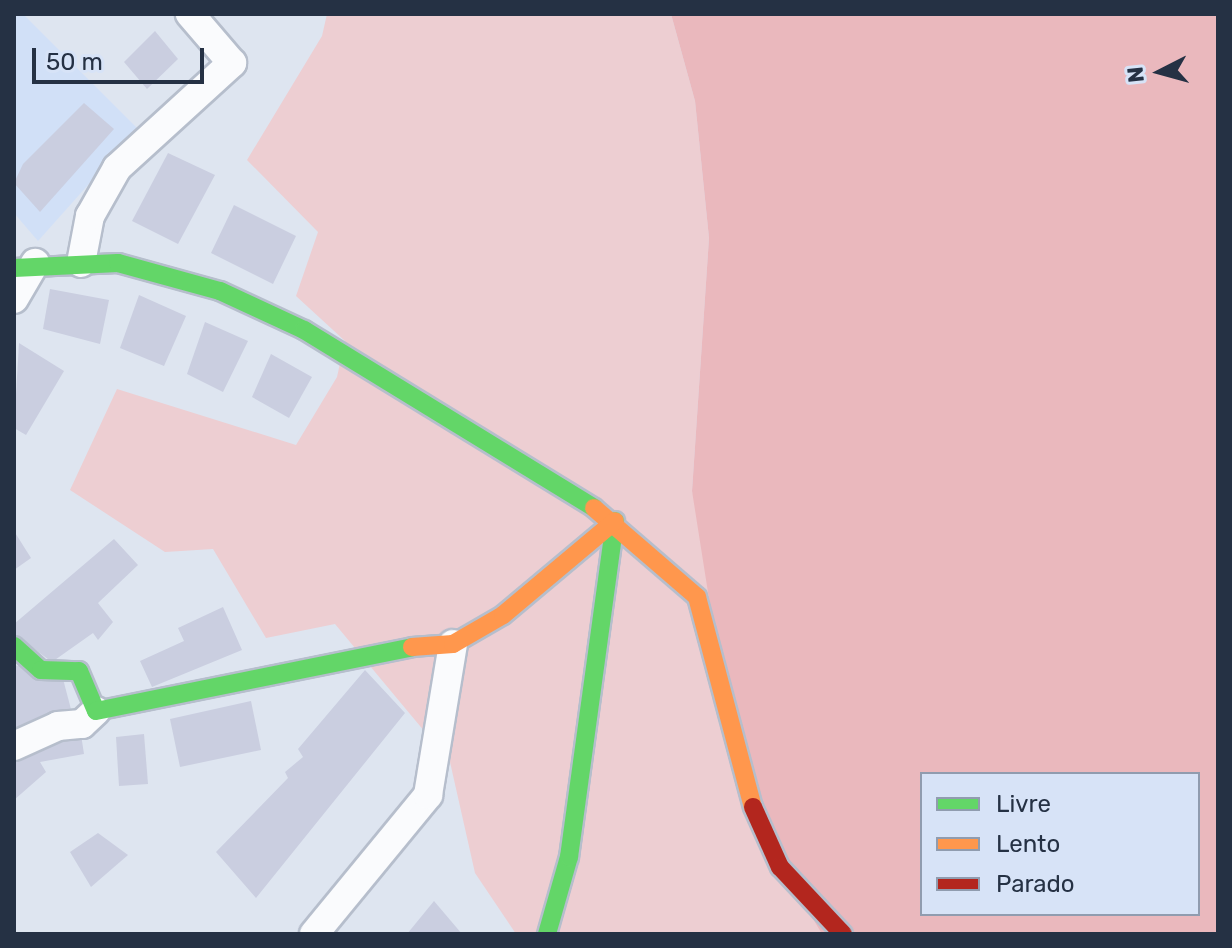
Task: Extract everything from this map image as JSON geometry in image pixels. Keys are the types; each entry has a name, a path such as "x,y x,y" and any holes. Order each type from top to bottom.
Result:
{"street":[{"path":"81,263 90,216 117,168 232,63 190,14"},
{"path":"14,299 24,266 81,263 118,263 220,291 304,330 615,521 697,597 754,812 780,867 843,934"},
{"path":"14,746 58,726 82,724 96,711 373,649 453,644 503,615 615,521"},
{"path":"547,934 569,857 615,521"},
{"path":"314,934 428,795 453,644"},
{"path":"14,646 41,670 79,671 96,711"}],"shaded area":[{"path":"14,14 23,14 138,129 38,241 14,213"},
{"path":"327,14 671,14 695,101 709,238 692,491 822,934 516,934 475,873 450,762 335,624 266,638 213,549 165,552 70,490 117,389 296,445 337,377 345,341 296,296 318,232 247,160 322,36"},
{"path":"671,14 1218,14 1218,934 822,934 740,795 692,491 709,238 695,101"}],"building":[{"path":"155,31 178,59 147,89 124,62"},
{"path":"84,103 114,129 40,212 14,183 23,164"},
{"path":"168,153 215,175 178,244 132,221"},
{"path":"234,205 296,236 273,284 211,253"},
{"path":"50,289 109,300 100,344 43,329"},
{"path":"139,295 186,316 164,366 120,348"},
{"path":"205,322 248,341 223,392 187,374"},
{"path":"19,343 64,371 26,435 14,428"},
{"path":"271,354 312,377 289,418 252,397"},
{"path":"14,531 31,558 14,570"},
{"path":"114,539 138,565 98,603 113,622 98,640 93,633 52,662 14,634 14,624"},
{"path":"223,607 242,650 152,687 140,661 184,641 178,628"},
{"path":"14,665 62,675 73,717 14,742"},
{"path":"365,670 405,713 256,898 216,852 288,778 285,772 303,757 298,749"},
{"path":"251,701 261,750 180,767 170,719"},
{"path":"80,728 84,754 40,762 46,772 14,800 14,750"},
{"path":"144,734 148,784 119,786 116,737"},
{"path":"98,833 128,855 91,887 70,852"},
{"path":"434,901 462,934 407,934"}],"traffic: fast":[{"path":"14,268 118,263 220,291 304,330 594,508"},
{"path":"547,934 569,857 615,521"},
{"path":"14,646 41,670 79,671 96,711 412,647"}],"traffic: slow":[{"path":"594,508 697,597 753,807"},
{"path":"412,647 453,644 503,615 615,521"}],"traffic: jam":[{"path":"753,807 780,867 843,934"}]}
